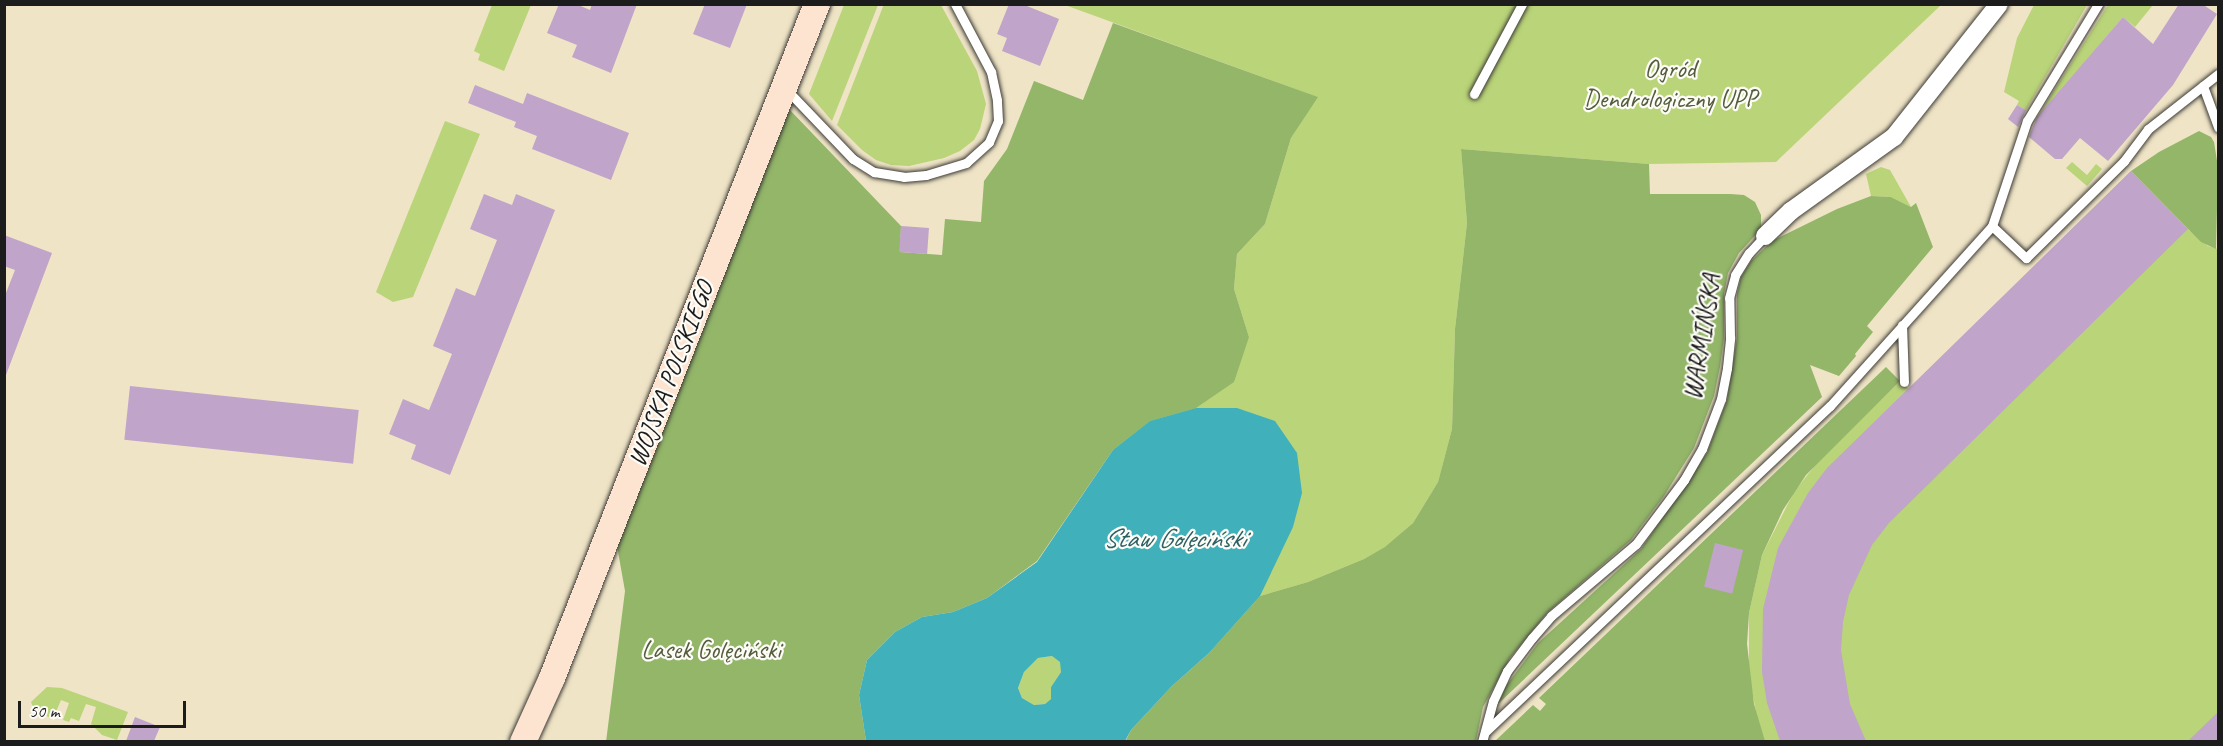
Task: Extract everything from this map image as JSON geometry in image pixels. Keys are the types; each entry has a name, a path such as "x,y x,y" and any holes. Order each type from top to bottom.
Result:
{"street":[{"name":"WOJSKA POLSKIEGO","path":"523,741 552,678 817,4"},
{"name":"WARMIŃSKA","path":"1765,236 1791,212 1894,137 1999,4"}],"lane":[{"path":"784,87 846,153 874,172 904,177 926,175 966,163 989,142 998,121 997,99 991,72 955,4"},
{"path":"1474,94 1522,4"},
{"path":"1483,737 1830,406 1992,226 2026,121 2098,4"},
{"path":"1992,226 2026,258 2124,160 2148,129 2218,74"},
{"path":"2203,86 2218,127"},
{"name":"WARMIŃSKA","path":"1483,737 1494,701 1507,671 1532,638 1551,616 1636,544 1684,480 1702,449 1721,399 1727,368 1730,337 1729,298 1735,275 1749,253 1765,236"},
{"path":"1902,325 1904,382"}],"green space":[{"path":"884,4 941,5 977,71 986,104 980,129 974,140 960,151 944,158 909,166 891,165 876,160 862,150 837,125"},
{"path":"492,5 531,5 504,71 478,60 480,54 474,51"},
{"path":"844,5 878,5 832,121 809,94"},
{"name":"Ogród Dendrologiczny UPP","path":"1065,5 1941,5 1776,162 1649,164 1461,149 1467,223 1455,329 1452,429 1438,482 1413,523 1386,547 1364,559 1308,582 1260,596 1209,653 1113,450 1249,337 1234,289 1237,254 1265,224 1291,138 1317,97"},
{"path":"2034,5 2087,5 2026,110 2017,105 2019,101 2004,92 2017,38"},
{"path":"2108,5 2153,5 2135,27 2123,17 2033,124"},
{"name":"Lasek Golęciński","path":"1113,23 1318,97 1291,138 1265,224 1237,254 1234,289 1249,337 1234,382 1196,408 1150,421 1113,450 1037,561 987,598 953,612 922,617 895,632 867,660 859,695 866,741 606,742 625,591 617,546 789,109 901,226 900,252 942,255 945,219 981,222 984,181 1007,149 1034,81 1083,100"},
{"path":"445,121 480,134 413,297 393,302 376,292"},
{"path":"2199,131 2211,137 2214,142 2218,167 2216,249 2201,242 2131,171 2159,152"},
{"path":"1461,149 1649,164 1650,194 1744,195 1755,202 1761,215 1761,229 1739,253 1728,273 1724,294 1724,338 1720,367 1714,396 1694,448 1664,496 1631,540 1547,613 1510,658 1483,707 1476,741 1125,742 1131,730 1172,686 1209,653 1260,596 1308,582 1364,559 1385,547 1413,523 1438,482 1452,429 1455,329 1467,223"},
{"path":"2072,162 2087,175 2096,164 2102,169 2087,186 2066,168"},
{"path":"1881,167 1890,170 1911,207 1891,197 1871,196 1866,174"},
{"path":"2131,171 2190,231 2208,246 2218,249 2218,741 1765,742 1757,717 1749,675 1749,613 1762,555 1794,492 1820,459 1900,381 1909,389"},
{"path":"1871,196 1891,197 1911,207 1916,203 1933,247 1867,326 1873,332 1855,354 1856,356 1839,376 1810,365 1822,397 1498,704 1506,686 1538,643 1641,549 1707,453 1727,400 1737,338 1737,294 1741,277 1751,261 1772,241 1837,209"},
{"path":"1886,367 1900,381 1806,475 1783,510 1762,555 1749,613 1747,644 1754,704 1765,741 1494,742 1533,705 1540,711 1546,704 1539,698"},
{"path":"1052,656 1061,662 1061,672 1051,687 1051,699 1045,704 1034,705 1022,698 1018,688 1024,672 1038,658"},
{"path":"47,687 62,688 128,712 117,740 102,735 91,724 96,707 86,704 79,721 71,718 69,722 63,720 69,703 61,700 53,719 34,710 31,702"}],"water":[{"name":"Staw Golęciński","path":"1196,408 1237,408 1275,421 1297,453 1302,493 1293,527 1260,596 1209,653 1172,686 1131,730 1125,741 866,741 859,695 867,660 895,632 922,617 953,612 987,598 1037,562 1113,450 1150,421","holes":["1052,656 1060,662 1061,672 1051,687 1051,699 1045,704 1034,705 1022,698 1018,688 1024,672 1038,658"]}],"building":[{"path":"559,4 576,4 590,10 592,4 637,4 611,73 572,57 577,45 547,33"},
{"path":"705,4 747,4 730,48 693,34"},
{"path":"1009,4 1022,4 1059,19 1040,66 1002,51 1007,38 997,34"},
{"path":"2179,4 2202,4 2217,14 2173,85 2108,161 2080,138 2062,159 2055,159 2029,137 2037,117 2123,17 2153,44"},
{"path":"475,85 523,104 527,93 629,133 611,180 532,149 537,136 514,127 516,122 468,103"},
{"path":"2017,105 2026,110 2018,127 2008,119"},
{"path":"2131,171 2188,229 1889,523 1872,545 1849,595 1843,622 1841,650 1850,704 1866,741 1780,741 1767,703 1762,672 1763,609 1778,548 1808,493 1827,468"},
{"path":"484,194 512,205 516,194 555,210 450,475 411,459 416,445 389,434 403,399 429,410 452,354 433,346 456,288 475,296 497,240 470,229"},
{"path":"901,226 929,228 927,254 899,252"},
{"path":"4,235 52,253 6,375 4,298 15,270 4,266"},
{"path":"130,386 359,410 353,464 124,440"},
{"path":"1715,543 1743,550 1732,594 1704,587"},
{"path":"2218,712 2218,741 2188,741"},
{"path":"135,717 160,727 154,741 126,741"}]}
